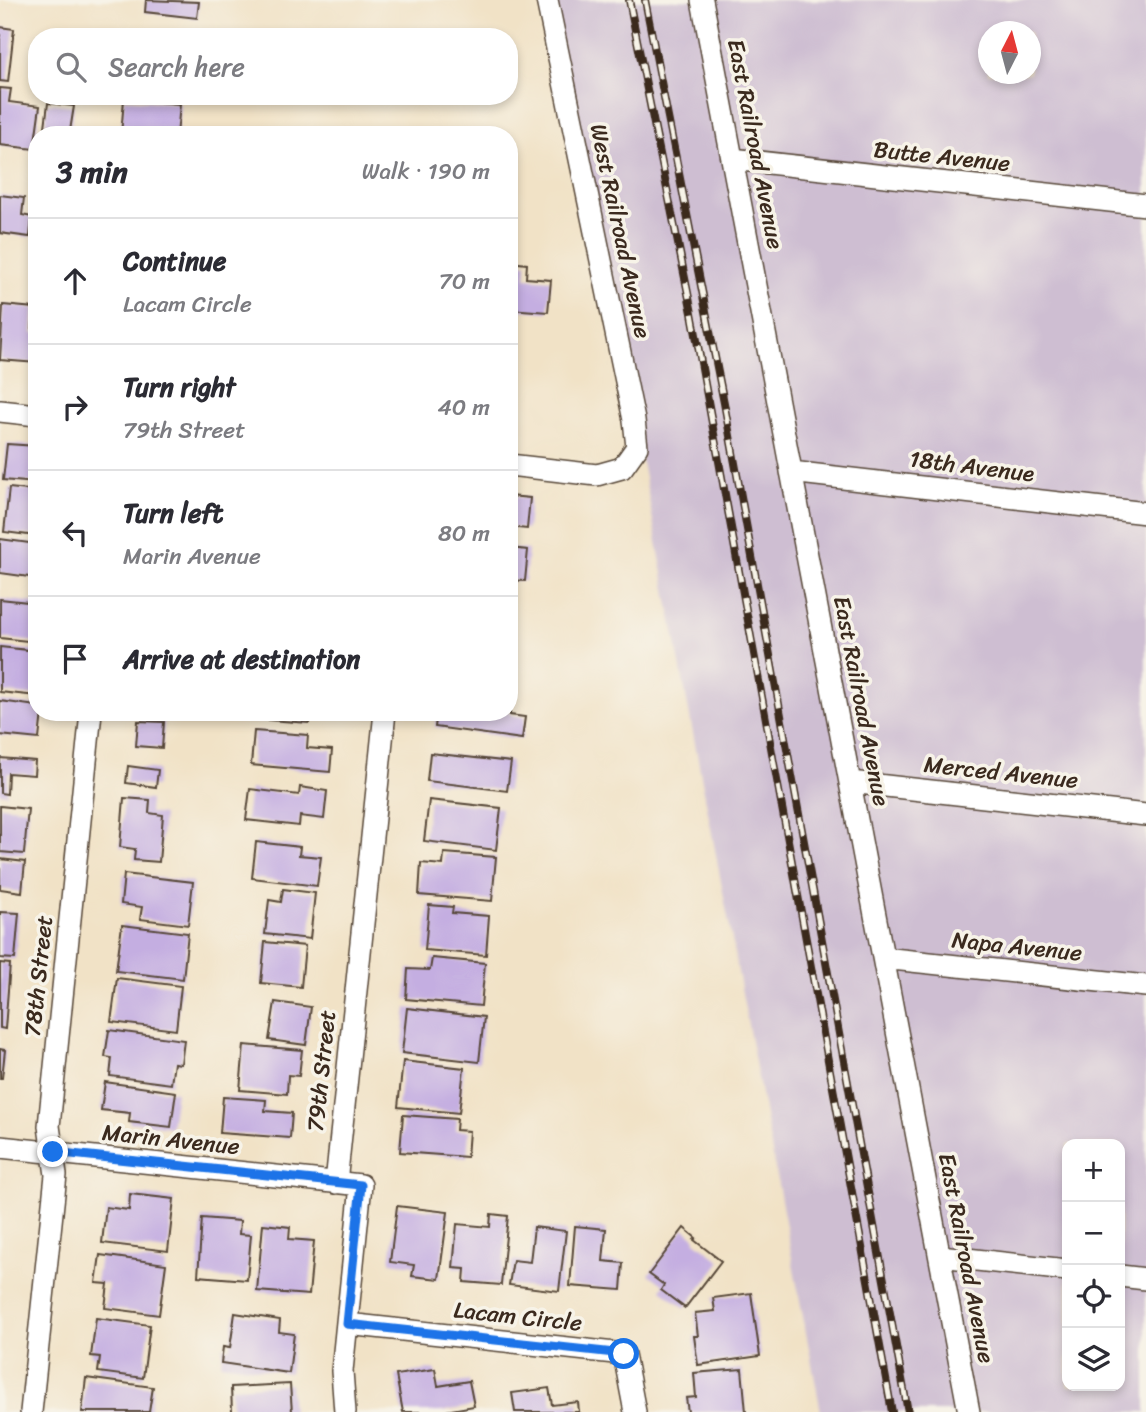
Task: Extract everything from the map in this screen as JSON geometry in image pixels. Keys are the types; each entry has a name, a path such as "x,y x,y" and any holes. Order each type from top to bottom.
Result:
{"street":[{"name":"West Railroad Avenue","path":"518,466 597,475 622,468 637,447 634,420 547,0"},
{"name":"East Railroad Avenue","path":"702,0 969,1412"},
{"name":"Butte Avenue","path":"732,159 1146,205"},
{"path":"0,411 28,414"},
{"name":"18th Avenue","path":"792,472 1146,513"},
{"name":"78th Street","path":"30,1412 56,1175 49,1126 90,721"},
{"name":"79th Street","path":"336,1183 384,721"},
{"name":"Merced Avenue","path":"850,782 1146,815"},
{"name":"Napa Avenue","path":"883,958 1146,986"},
{"name":"Marin Avenue","path":"0,1147 336,1183"},
{"path":"336,1183 361,1185 342,1371 345,1412"},
{"path":"940,1256 1062,1269"},
{"path":"1125,1277 1146,1279"},
{"name":"Lacam Circle","path":"347,1324 624,1354 635,1412"}],"shaded area":[{"path":"547,0 1146,0 1146,1412 821,1412 634,420"}],"building":[{"path":"146,0 199,2 197,18 145,12"},
{"path":"0,27 14,29 8,82 0,81"},
{"path":"0,88 11,89 9,102 40,106 37,126 28,126 28,148 0,145"},
{"path":"48,105 74,106 71,126 45,126"},
{"path":"124,105 180,105 178,126 122,126"},
{"path":"0,195 24,198 22,215 28,216 28,237 0,233"},
{"path":"518,263 527,264 526,278 551,280 548,312 518,310"},
{"path":"3,305 28,307 28,362 0,360"},
{"path":"7,444 28,445 28,482 3,480"},
{"path":"9,488 28,490 28,535 4,532"},
{"path":"518,497 530,498 527,529 518,528"},
{"path":"0,539 28,543 28,577 0,573"},
{"path":"518,549 528,550 525,581 518,581"},
{"path":"0,599 28,602 28,641 0,638"},
{"path":"0,647 28,650 28,695 0,692"},
{"path":"0,701 28,705 28,721 41,721 39,739 0,735"},
{"path":"518,716 525,717 522,739 435,727 436,721 518,721"},
{"path":"138,721 164,722 162,748 136,746"},
{"path":"254,731 308,735 307,748 332,750 330,772 251,765"},
{"path":"430,753 511,762 507,791 427,781"},
{"path":"0,758 35,761 34,775 8,773 7,794 0,793"},
{"path":"128,766 158,770 156,787 126,783"},
{"path":"300,787 327,791 324,819 300,816 299,826 246,820 250,789 299,795"},
{"path":"124,798 150,800 149,813 163,815 159,862 134,860 135,849 120,847"},
{"path":"429,800 501,808 496,850 424,841"},
{"path":"0,806 28,809 24,854 0,852"},
{"path":"256,842 300,847 299,855 321,857 317,886 252,878"},
{"path":"444,853 496,857 492,901 419,895 421,863 443,865"},
{"path":"0,859 25,862 22,892 0,889"},
{"path":"124,874 193,882 188,925 140,919 142,907 121,904"},
{"path":"283,889 315,893 310,939 265,934 269,900 281,902"},
{"path":"429,905 453,907 452,913 489,916 486,955 425,950"},
{"path":"0,912 19,913 15,959 0,958"},
{"path":"122,925 188,933 183,979 116,971"},
{"path":"265,942 305,946 301,987 261,983"},
{"path":"432,958 485,963 481,1006 406,999 408,969 430,970"},
{"path":"0,963 10,964 5,1029 0,1028"},
{"path":"117,978 181,986 176,1030 111,1022"},
{"path":"275,1002 311,1007 306,1045 269,1040"},
{"path":"407,1008 484,1017 479,1062 402,1053"},
{"path":"109,1030 184,1040 181,1064 174,1063 171,1084 110,1076 112,1058 105,1057"},
{"path":"244,1045 302,1050 299,1076 288,1075 287,1094 240,1090"},
{"path":"0,1049 5,1050 2,1078 0,1078"},
{"path":"403,1061 464,1068 459,1113 398,1107"},
{"path":"105,1082 176,1092 171,1127 129,1122 130,1113 101,1110"},
{"path":"223,1097 266,1100 265,1111 292,1113 290,1138 220,1133"},
{"path":"403,1115 457,1119 456,1130 469,1131 467,1157 400,1152"},
{"path":"130,1194 174,1199 168,1251 102,1243 106,1207 129,1210"},
{"path":"397,1206 448,1212 439,1279 412,1276 414,1265 390,1262"},
{"path":"491,1214 508,1216 501,1285 464,1282 465,1269 453,1268 457,1224 490,1227"},
{"path":"202,1218 240,1221 239,1234 251,1235 247,1280 198,1276"},
{"path":"263,1224 290,1227 289,1239 314,1241 309,1295 257,1291"},
{"path":"575,1226 606,1229 603,1261 623,1263 621,1290 570,1286"},
{"path":"534,1227 566,1231 559,1291 509,1285 513,1260 530,1262"},
{"path":"684,1228 696,1238 694,1240 721,1261 685,1308 661,1290 664,1285 649,1274"},
{"path":"100,1255 166,1264 159,1315 105,1308 108,1284 96,1283"},
{"path":"751,1293 760,1356 698,1365 694,1336 698,1336 695,1313 715,1311 713,1298"},
{"path":"235,1313 280,1320 279,1332 294,1334 289,1373 221,1363 223,1347 230,1348"},
{"path":"96,1318 150,1325 143,1378 98,1372 100,1357 91,1356"},
{"path":"435,1369 438,1386 469,1381 474,1406 440,1412 403,1412 396,1375"},
{"path":"742,1369 746,1412 688,1412 686,1398 696,1397 694,1373"},
{"path":"86,1378 153,1387 149,1412 82,1412"},
{"path":"290,1384 292,1412 232,1412 231,1387"},
{"path":"549,1388 552,1405 578,1402 579,1412 515,1412 512,1393"}],"railway":[{"path":"629,0 692,313 892,1412"},
{"path":"645,0 724,403 908,1412"}],"route":[{"path":"53,1152 361,1185 347,1324 624,1354"}]}
